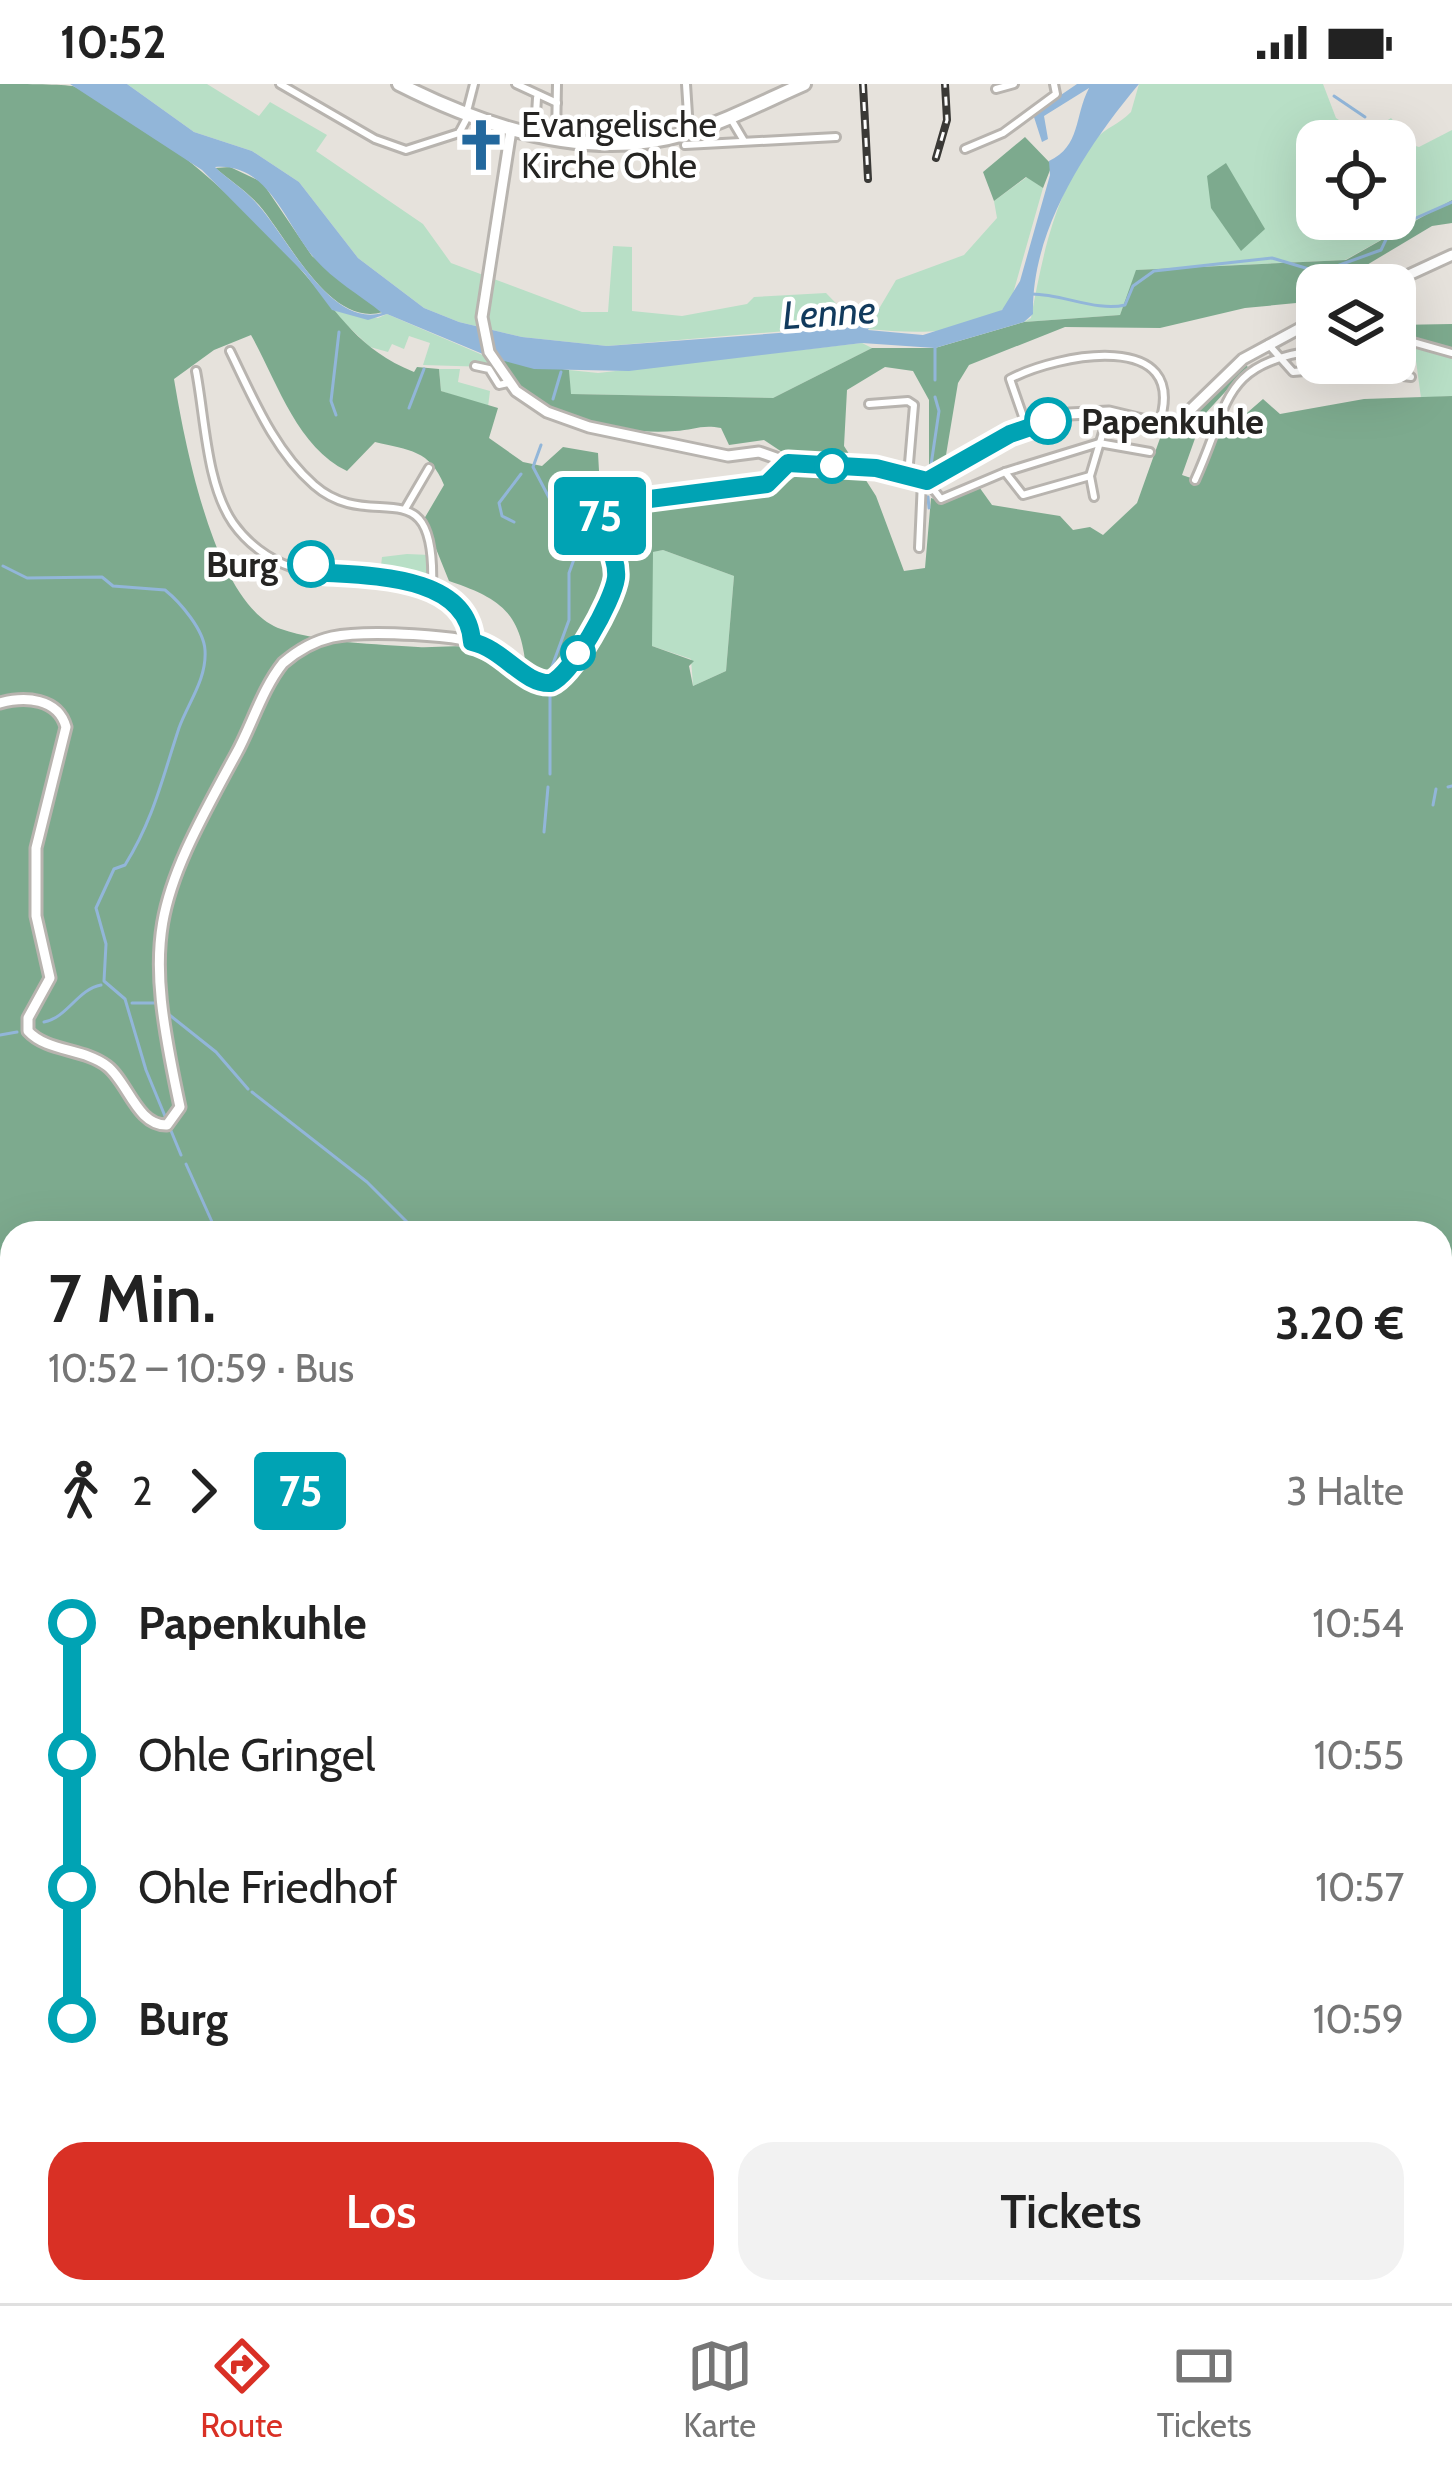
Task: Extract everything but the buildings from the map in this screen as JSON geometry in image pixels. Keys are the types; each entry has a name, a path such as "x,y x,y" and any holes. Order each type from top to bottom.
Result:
{"main road":[{"path":"399,84 467,116 511,130 556,138 635,142 687,139 804,84"}],"street":[{"path":"280,84 375,139 406,150 459,133 474,84"},
{"path":"516,84 537,98 557,103"},
{"path":"556,138 557,84"},
{"path":"686,84 687,139 744,142 836,137"},
{"path":"996,89 1014,84"},
{"path":"965,149 1018,124 1056,94 1054,84"},
{"path":"535,135 537,98"},
{"path":"730,116 744,142"},
{"path":"511,130 486,277 484,338 505,379 547,412 589,427 728,456 764,453 788,463 876,468 924,481 941,499 1005,472 1099,443 1150,452"},
{"path":"1416,272 1452,255"},
{"path":"924,481 1027,428 1069,414 1109,412 1159,424 1189,415 1243,359 1296,329"},
{"path":"1268,343 1296,372"},
{"path":"1416,343 1452,352"},
{"path":"230,351 273,435 314,485 350,504 405,509 426,526 434,547 432,589"},
{"path":"1195,480 1229,396 1250,367 1296,353"},
{"path":"1027,428 1010,379 1088,354 1131,358 1162,381 1167,401 1159,424"},
{"path":"475,366 489,369 500,385 505,379"},
{"path":"196,371 222,500 244,536 269,558 291,567 401,580 432,589 465,619 472,642"},
{"path":"869,404 908,400 914,405 908,477"},
{"path":"1094,497 1090,476 1109,412"},
{"path":"0,704 26,699 46,704 60,713 65,727 36,848 37,923 50,978 28,1018 28,1030 37,1040 108,1066 148,1119 170,1124 180,1106 156,977 161,917 186,847 274,675 298,652 338,636 472,642 499,651 537,683 559,680 615,582 614,562 599,522 605,508 767,484 788,463"},
{"path":"405,509 429,468"},
{"path":"1005,472 1023,495 1090,476"},
{"path":"919,548 924,481"}],"green space":[{"path":"0,84 73,86 135,121 196,167 254,220 364,342 414,372 417,367 439,369 441,391 498,408 489,438 523,462 542,466 563,447 598,453 601,507 643,490 766,496 796,476 794,460 764,440 729,445 721,428 652,432 576,418 531,395 499,360 569,370 571,394 773,398 872,348 935,348 1024,322 1120,315 1136,270 1346,260 1381,240 1409,240 1368,264 1296,264 1296,303 1245,308 1160,328 1065,327 969,365 958,383 946,455 989,435 992,438 929,472 929,400 913,371 885,367 847,390 844,446 876,496 904,571 925,568 931,498 941,501 977,484 992,505 1060,516 1073,530 1090,527 1103,535 1137,503 1164,427 1172,426 1242,362 1248,367 1203,416 1182,475 1197,480 1217,439 1263,399 1280,414 1364,399 1452,396 1452,1221 0,1221","holes":["251,335 314,446 347,471 375,442 417,453 432,465 444,485 424,519 449,581 486,596 509,615 522,642 527,681 473,648 314,637 281,629 258,615 238,590 207,520 174,379 214,350","663,550 734,576 726,671 693,686 689,666 694,661 652,646 653,552"]},
{"path":"127,84 207,84 259,116 270,102 327,135 316,151 423,224 451,263 582,312 608,312 613,246 632,247 632,311 682,316 747,304 754,297 826,293 857,325 607,346 522,337 459,322 424,308 358,258 299,182 252,151 194,132"},
{"path":"1139,84 1323,84 1339,120 1296,120 1296,240 1381,240 1345,260 1137,270 1120,315 1024,322 1031,318 1046,249 1070,181 1095,140 1131,112"},
{"path":"1452,130 1452,200 1416,220 1416,146"},
{"path":"1025,137 1052,165 1043,188 1026,177 994,201 983,172"},
{"path":"1226,163 1265,229 1241,251 1211,208 1207,176"},
{"path":"230,167 262,182 312,256 383,312 345,307 328,294 259,205 215,168"},
{"path":"1027,177 1043,188 1010,304 959,328 867,329 896,280 964,255 997,218 994,201"},
{"path":"1452,200 1452,223 1432,226 1416,236 1416,220"},
{"path":"329,308 378,318 387,314 485,356 489,367 423,365 430,343 409,336 404,349 392,344 388,352 370,347"},
{"path":"1452,324 1452,351 1416,342 1416,325"},
{"path":"862,343 872,348 773,398 570,394 569,370 598,373"},
{"path":"1416,346 1452,355 1452,396 1421,398"},
{"path":"439,369 460,369 458,382 490,391 488,407 441,391"},
{"path":"663,550 734,576 726,671 693,686 691,659 652,646 652,552"},
{"path":"430,555 425,584 408,569 381,566 382,557"}],"water":[{"path":"70,84 127,84 194,132 252,151 299,182 358,258 424,308 459,322 522,337 607,346 845,328 857,325 869,308 880,309 868,330 923,335 1002,310 1020,281 1050,175 1049,161 1072,139 1089,88 1044,116 1048,139 1042,142 1033,114 1077,84 1139,84 1082,162 1052,221 1041,251 1033,314 1024,322 935,348 862,343 629,371 534,369 490,357 387,314 368,320 332,310 305,274 202,170","holes":["215,167 234,168 263,185 322,267 382,313 363,314 328,294 253,200"]}],"waterway":[{"path":"1334,96 1365,117"},
{"path":"1032,294 1114,307 1125,305 1133,286 1154,271 1272,258 1319,272 1381,250 1391,229 1452,202"},
{"path":"336,415 331,401 339,332"},
{"path":"935,346 935,380"},
{"path":"409,408 424,369"},
{"path":"553,399 561,372"},
{"path":"930,472 939,411 935,397"},
{"path":"541,445 533,467 577,551 569,573 569,620 550,672"},
{"path":"514,522 502,516 499,503 521,474"},
{"path":"928,497 929,508"},
{"path":"3,566 27,578 102,577 113,586 165,590 190,617 204,642 200,681 150,814 135,848 125,865 114,869 96,908 106,944 104,981 125,999 146,1070 181,1155"},
{"path":"550,688 550,774"},
{"path":"1448,787 1452,786"},
{"path":"544,832 548,787"},
{"path":"1433,805 1436,789"},
{"path":"44,1022 101,985"},
{"path":"132,1003 155,1003"},
{"path":"167,1013 216,1052 248,1089"},
{"path":"0,1035 17,1032"},
{"path":"252,1092 367,1182 406,1221"},
{"path":"186,1164 212,1221"}],"railway":[{"path":"863,84 868,179"},
{"path":"936,158 947,120 945,84"}],"bus line":[{"name":"75","path":"311,564 314,572 401,580 432,589 465,619 472,642 499,651 533,681 551,683 567,672 614,587 614,562 599,522 611,504 767,484 788,463 876,468 922,482 939,477 1010,434 1048,421"}],"place":[{"name":"Evangelische Kirche Ohle","path":"481,145"},
{"name":"Papenkuhle","path":"1048,421"},
{"name":"Burg","path":"311,564"}],"water label":[{"name":"Lenne","path":"829,312"}]}
